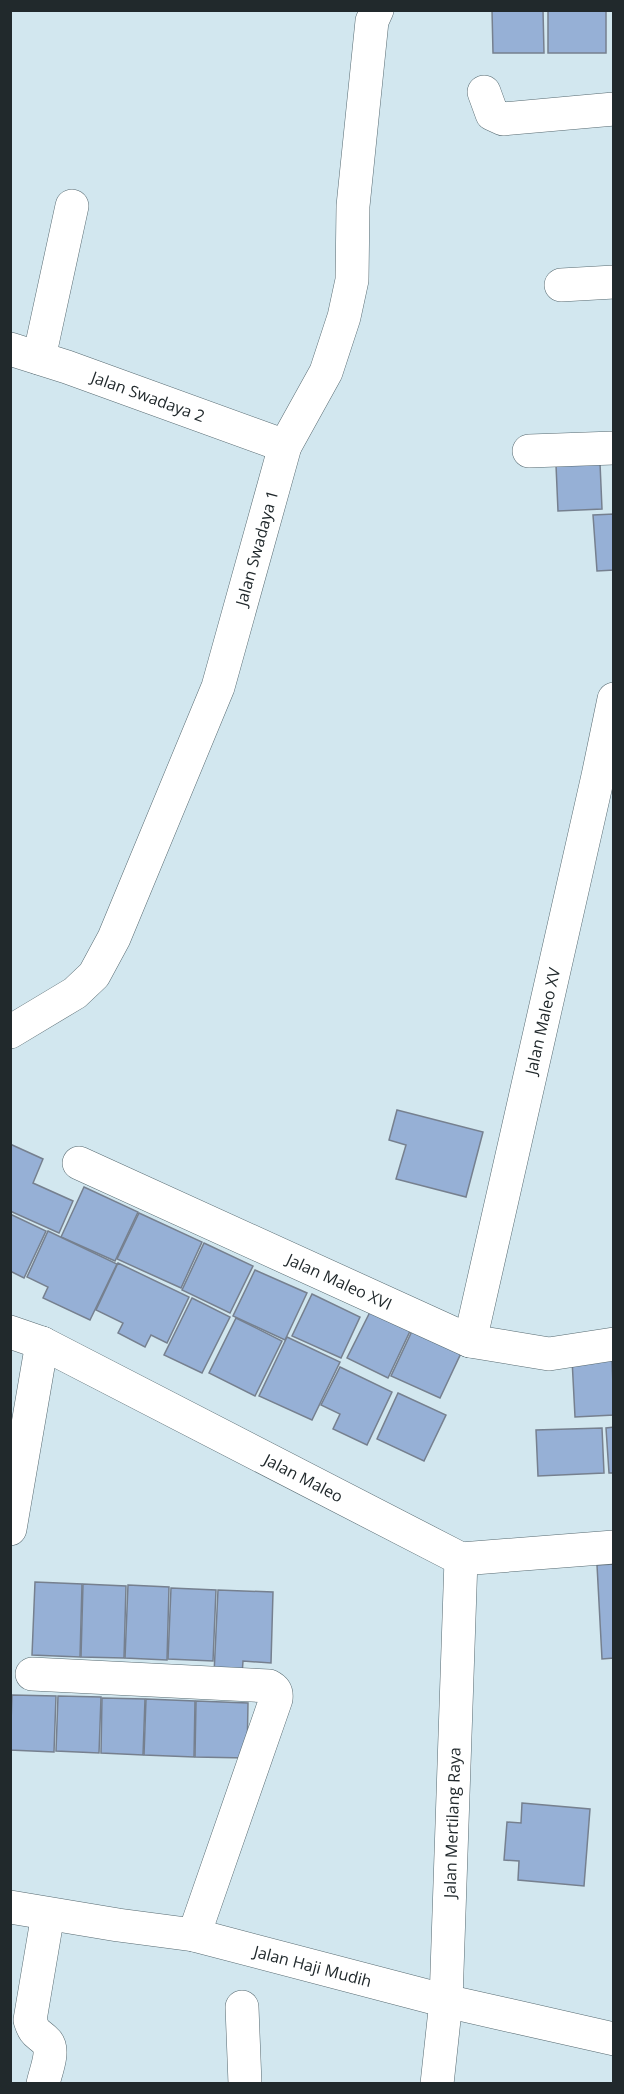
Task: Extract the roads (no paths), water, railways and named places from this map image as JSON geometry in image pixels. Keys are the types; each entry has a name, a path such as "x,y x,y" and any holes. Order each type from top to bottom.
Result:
{"street":[{"name":"Jalan Swadaya 1","path":"10,1032 75,993 94,975 114,938 218,687 285,447 326,372 344,317 352,280 353,206 372,21 376,10"},
{"path":"484,92 492,114 503,120 614,109"},
{"path":"25,354 72,206"},
{"path":"561,285 614,282"},
{"name":"Jalan Swadaya 2","path":"25,354 285,447"},
{"path":"529,451 614,448"},
{"name":"Jalan Maleo XV","path":"470,1341 606,776 614,699"},
{"name":"Jalan Maleo XVI","path":"79,1163 470,1341 549,1354 614,1344"},
{"name":"Jalan Maleo","path":"10,1332 42,1343 461,1559"},
{"path":"10,1529 42,1343"},
{"path":"461,1559 614,1547"},
{"name":"Jalan Mertilang Raya","path":"437,2084 446,2001 461,1559"},
{"path":"32,1674 274,1688 276,1699 194,1935"},
{"name":"Jalan Haji Mudih","path":"10,1907 194,1935 446,2001 614,2039"},
{"path":"43,2084 50,2049 46,2041 33,2030 30,2020 48,1914"},
{"path":"242,2007 245,2084"}]}
